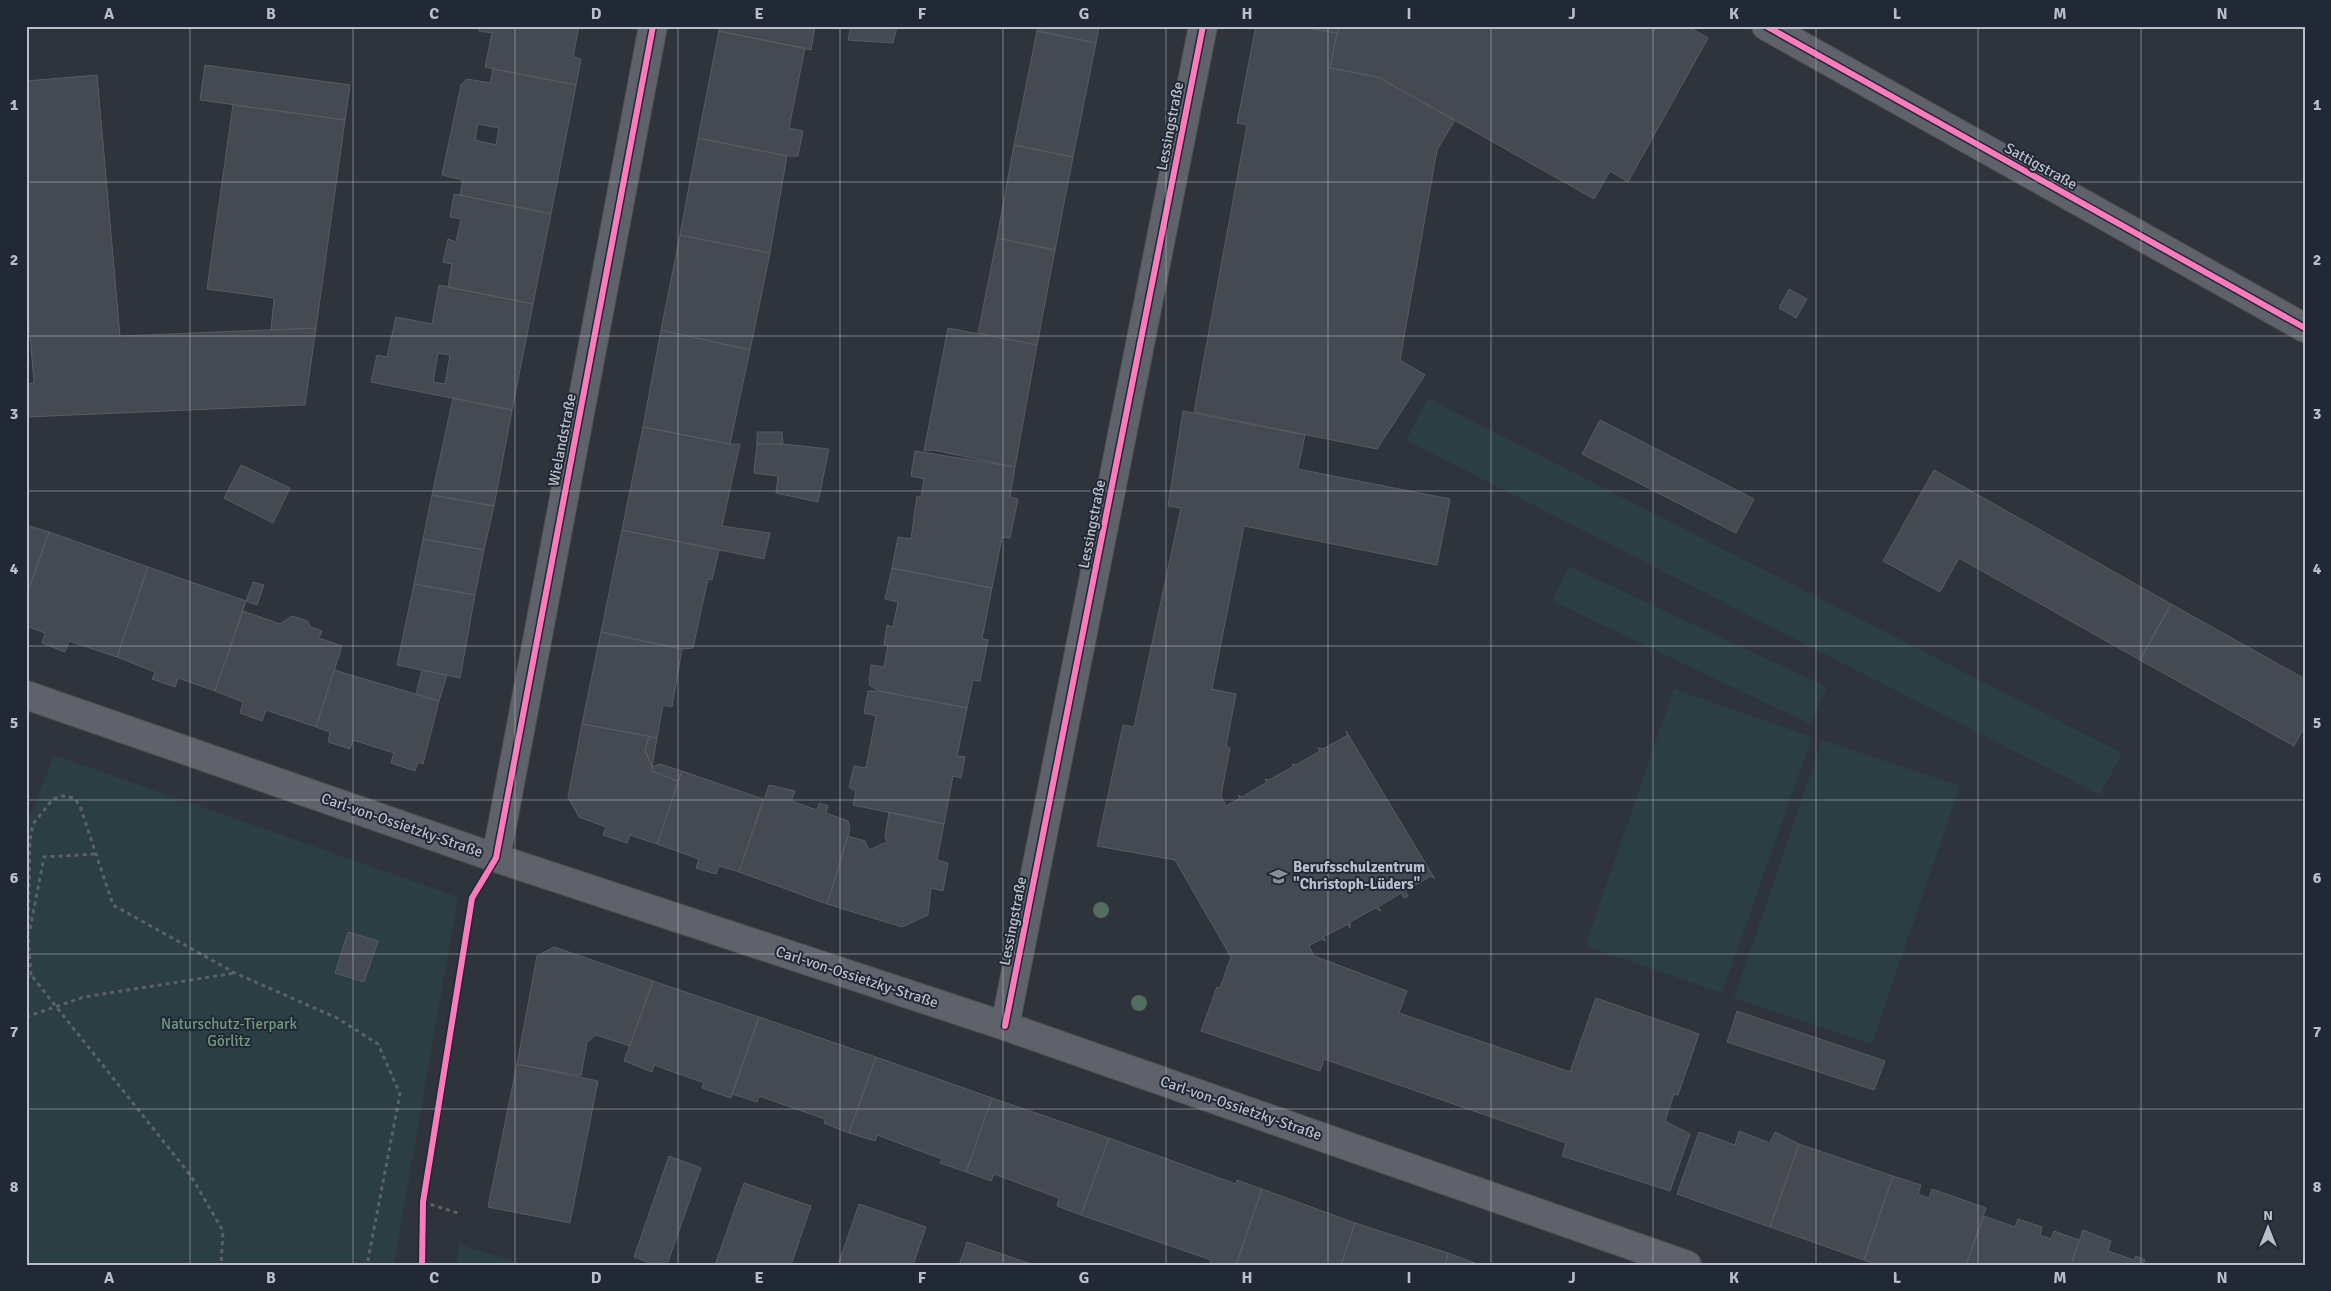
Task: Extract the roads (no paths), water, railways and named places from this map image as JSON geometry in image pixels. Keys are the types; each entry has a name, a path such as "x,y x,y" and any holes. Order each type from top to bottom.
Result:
{"street":[{"name":"Wielandstraße","path":"496,858 653,26"},
{"name":"Lessingstraße","path":"1005,1026 1203,26"},
{"name":"Sattigstraße","path":"1766,26 2305,328"},
{"name":"Carl-von-Ossietzky-Straße","path":"26,695 496,858 1005,1026 1687,1265"}],"place":[{"name":"Berufsschulzentrum \"Christoph-Lüders\"","path":"1279,876"}],"park label":[{"name":"Naturschutz-Tierpark Görlitz","path":"229,1032"}]}
